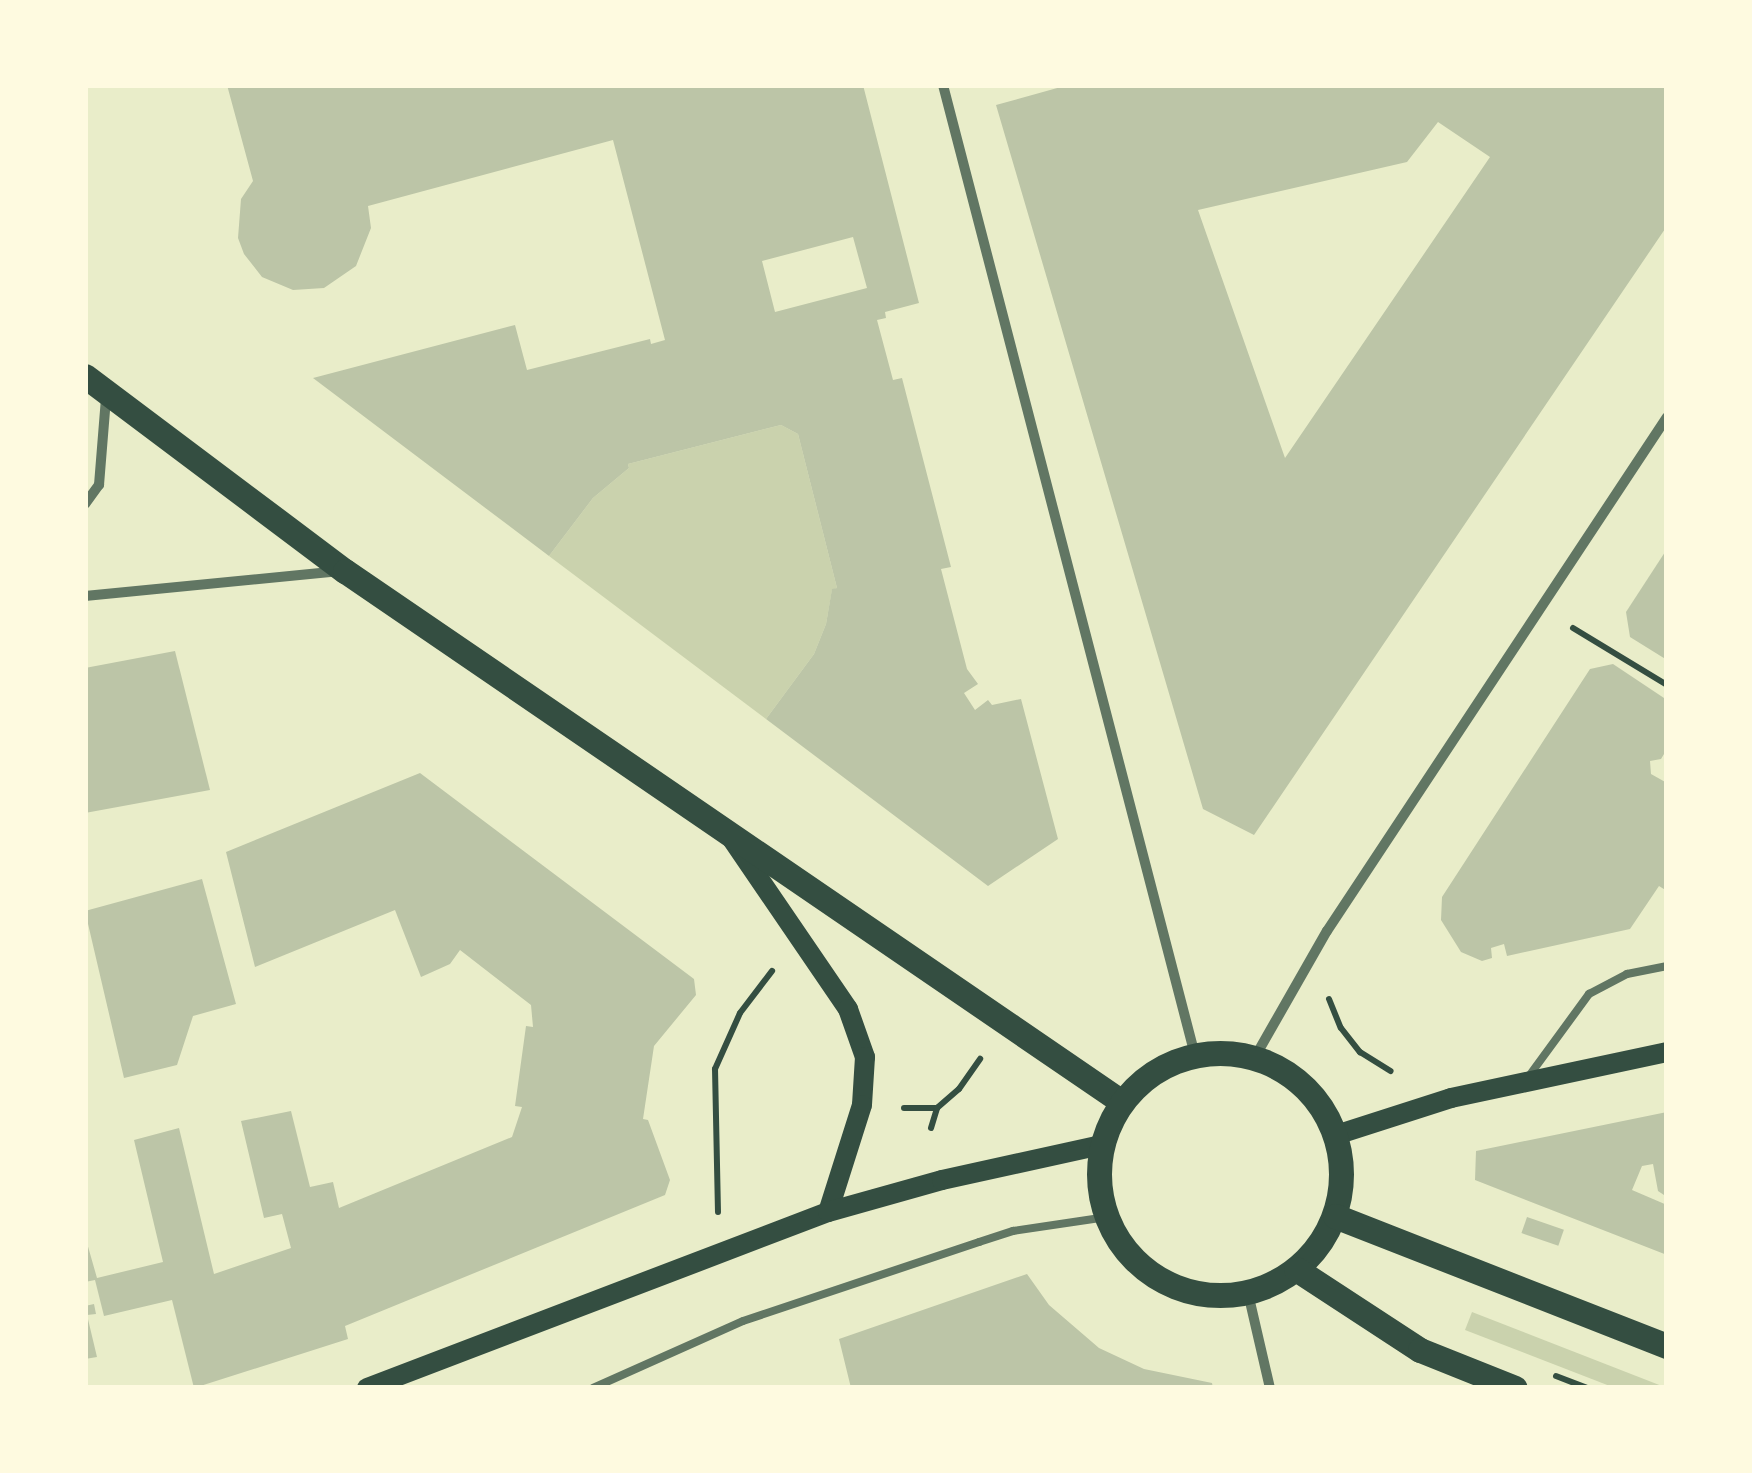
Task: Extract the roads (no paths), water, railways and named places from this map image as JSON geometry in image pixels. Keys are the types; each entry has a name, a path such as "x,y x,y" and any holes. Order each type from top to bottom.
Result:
{"main road":[{"path":"85,376 346,571 1122,1102"},
{"path":"728,834 848,1009 865,1057 862,1105 828,1212"},
{"path":"1225,1052 1255,1057 1290,1074 1318,1102 1336,1135 1342,1175 1334,1216 1319,1245 1296,1269 1248,1292 1198,1294 1174,1287 1133,1258 1106,1217 1100,1194 1102,1145 1122,1102 1154,1072 1195,1055 1225,1052"},
{"path":"1336,1135 1450,1098 1667,1052"},
{"path":"368,1388 828,1212 942,1180 1102,1145"},
{"path":"1334,1216 1667,1346"},
{"path":"1296,1269 1420,1350 1515,1388"}],"street":[{"path":"943,85 1195,1055"},
{"path":"85,504 99,485 107,392"},
{"path":"1255,1057 1328,931 1667,418"},
{"path":"85,596 346,571"},
{"path":"1248,1292 1270,1388"}],"lane":[{"path":"1525,1082 1588,994 1628,974 1667,966"},
{"path":"593,1388 743,1322 1013,1231 1106,1217"}]}
